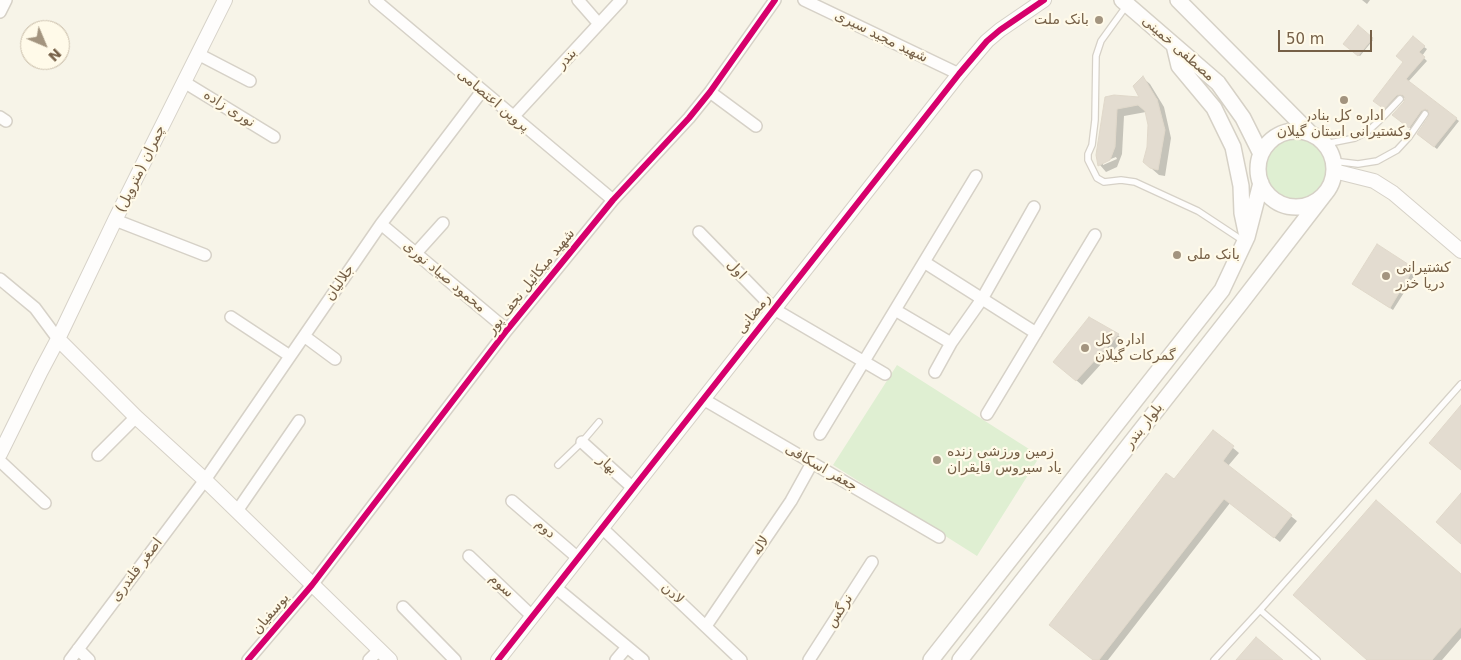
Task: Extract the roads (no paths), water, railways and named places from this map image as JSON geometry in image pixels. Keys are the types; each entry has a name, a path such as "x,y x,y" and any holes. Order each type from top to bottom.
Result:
{"main road":[{"path":"1178,0 1310,133 1325,144 1330,152 1333,166 1332,181 1327,191 1312,203 1303,206 1282,204 1266,192 1261,183 1258,168 1261,154 1273,138 1282,134 1291,131 1310,133"},
{"name":"مصطفی خمینی","path":"1125,3 1218,83 1243,118 1261,154"},
{"path":"1174,45 1179,66 1214,108 1233,147 1241,186 1246,240"},
{"name":"بلوار بندر","path":"930,660 1222,290 1246,240 1261,183"},
{"name":"بلوار بندر","path":"960,660 1327,191"},
{"path":"1012,556 1030,570"}],"street":[{"path":"0,12 6,0"},
{"name":"چمران (متروپل)","path":"0,454 225,0"},
{"name":"پروین اعتصامی","path":"375,0 613,200"},
{"path":"578,0 599,24"},
{"name":"بندر","path":"513,117 621,0"},
{"name":"شهید میکائیل نجف پور","path":"312,585 507,330 613,200 689,118 710,92 775,0"},
{"name":"شهید مجید سیری","path":"804,0 958,74"},
{"name":"رمضانی","path":"498,660 958,74 987,41 1044,0"},
{"path":"198,54 250,81"},
{"name":"نوری زاده","path":"184,82 274,137"},
{"name":"جلالیان","path":"205,480 381,224 482,91"},
{"path":"710,92 756,126"},
{"path":"1333,166 1374,180 1393,193 1461,251"},
{"path":"820,434 976,176"},
{"path":"935,372 951,343 982,299 1034,207"},
{"path":"115,220 204,255"},
{"path":"416,253 443,223"},
{"name":"محمود صیاد نوری","path":"381,224 507,330"},
{"name":"اول","path":"699,232 774,309 886,374"},
{"path":"987,414 1095,236"},
{"path":"924,262 1036,333"},
{"path":"0,279 35,308 58,339 136,417 205,480 312,585 374,655 390,660"},
{"path":"895,310 951,343"},
{"path":"231,317 290,356"},
{"path":"304,336 335,359"},
{"name":"جعفر اسکافی","path":"703,399 939,537"},
{"path":"98,455 136,417"},
{"path":"237,512 299,421"},
{"name":"بهار","path":"582,442 633,488"},
{"path":"0,454 45,503"},
{"name":"لاله","path":"706,626 791,501 812,463"},
{"name":"اصغر قلندری","path":"70,660 205,480"},
{"name":"دوم","path":"512,501 578,558"},
{"name":"لادن","path":"602,528 741,660"},
{"name":"سوم","path":"469,556 532,616"},
{"name":"نرگس","path":"809,660 872,562"},
{"name":"یوسفیان","path":"248,660 312,585"},
{"path":"555,586 642,660"},
{"path":"403,607 455,660"},
{"path":"616,660 627,647"},
{"path":"78,649 89,660"}],"lane":[{"path":"1125,3 1101,42 1096,56 1096,120 1088,160 1097,178 1104,182 1120,180 1135,182 1198,211 1246,240"},
{"path":"1325,144 1355,138 1367,132 1400,99"},
{"path":"1333,166 1377,162 1396,150 1409,137 1425,114"},
{"path":"1214,660 1461,384"},
{"path":"558,466 599,422"},
{"path":"1260,610 1317,660"}],"place":[{"name":"بانک ملت","path":"1099,20"},
{"name":"اداره کل بنادر وکشتیرانی استان گیلان","path":"1344,100"},
{"name":"بانک ملی","path":"1177,255"},
{"name":"کشتیرانی دریا خزر","path":"1386,276"},
{"name":"اداره کل گمرکات گیلان","path":"1085,348"},
{"name":"زمین ورزشی زنده یاد سیروس قایقران","path":"937,460"}]}
